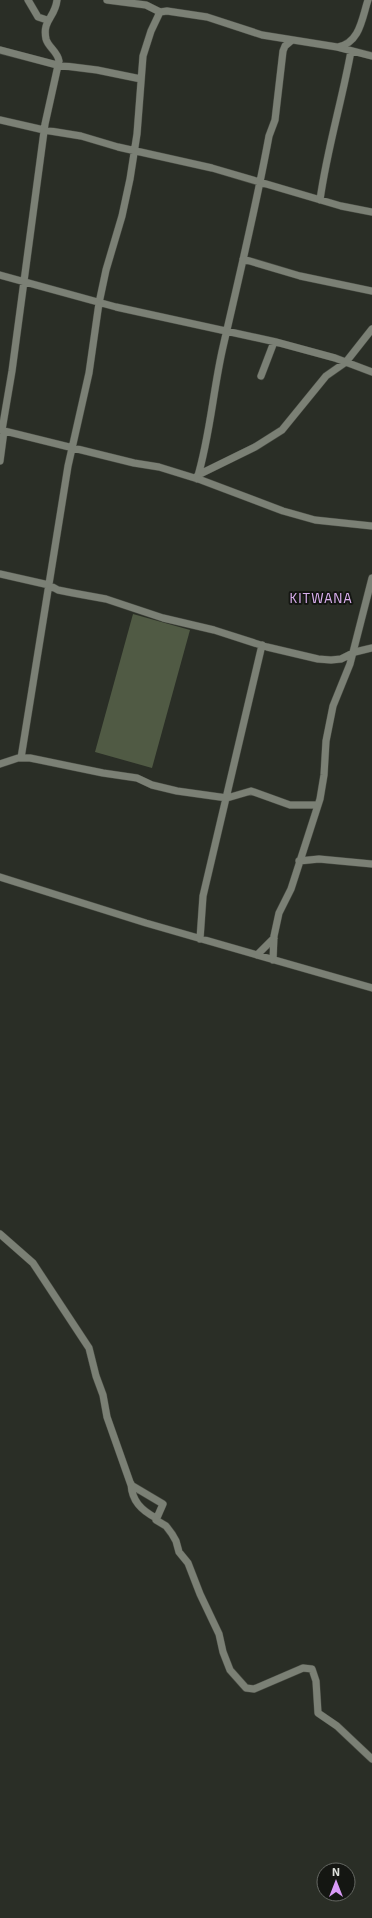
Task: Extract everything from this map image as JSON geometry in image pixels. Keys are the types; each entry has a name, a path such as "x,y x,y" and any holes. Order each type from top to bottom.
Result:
{"street":[{"path":"28,0 38,17 48,20"},
{"path":"0,461 2,430 12,371 44,130 58,58 46,41 46,26 48,20 56,10 57,0"},
{"path":"107,0 146,5 160,12 167,11 207,17 262,35 337,47 372,56"},
{"path":"337,47 346,45 354,39 368,0"},
{"path":"21,758 62,502 89,374 99,303 106,270 122,216 135,150 141,79 146,45 160,12"},
{"path":"197,477 204,453 211,404 270,136 275,120 283,51 285,46 292,40"},
{"path":"0,50 57,65 97,70 141,79"},
{"path":"320,200 330,144 351,51"},
{"path":"0,120 44,130 81,136 212,168 340,206 372,212"},
{"path":"243,259 300,276 372,291"},
{"path":"0,275 99,303 274,342 346,362 372,372"},
{"path":"197,477 255,447 282,430 326,376 346,362 372,329"},
{"path":"261,376 274,342"},
{"path":"2,430 197,477 283,511 315,520 372,526"},
{"path":"0,574 49,585 58,590 106,599 163,618 214,630 296,654 331,660 366,648 372,648"},
{"path":"273,960 274,938 279,913 291,889 318,805 323,786 328,731 333,706 345,678 372,578"},
{"path":"200,939 203,896 262,645"},
{"path":"0,764 21,758 30,758 103,773 137,778 152,785 177,791 227,798 251,791 290,805 318,805"},
{"path":"299,861 318,859 372,864"},
{"path":"0,877 200,939 372,988"},
{"path":"256,955 274,938"},
{"path":"0,1234 33,1263 89,1348 96,1376 103,1395 107,1417 131,1484 132,1492 139,1506 146,1513 156,1518 157,1521 166,1526 172,1534 179,1552 188,1563 200,1594 219,1634 227,1664 238,1680 246,1688 254,1690 303,1668 312,1669 316,1680 318,1713 337,1726 372,1759"},
{"path":"131,1484 147,1495 162,1502 163,1507 156,1518"}],"green space":[{"path":"133,614 190,630 152,768 95,752"}],"district":[{"name":"KITWANA","path":"321,598"}]}
